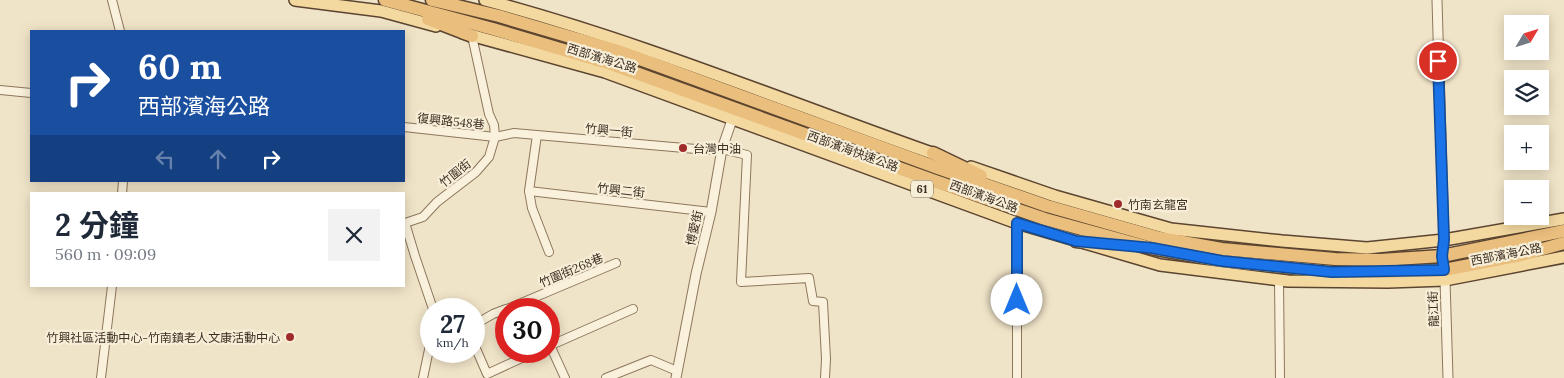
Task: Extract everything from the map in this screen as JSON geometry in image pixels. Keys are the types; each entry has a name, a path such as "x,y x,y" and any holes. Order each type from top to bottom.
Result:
{"highway":[{"path":"384,0 472,36"},
{"name":"西部濱海快速公路","path":"384,0 493,28 739,102 1047,206 1160,238 1222,249 1380,260 1442,256 1564,231"},
{"name":"西部濱海快速公路","path":"432,0 499,16 618,51 739,102 1045,219 1152,248 1222,261 1332,272 1445,275 1564,244"},
{"path":"933,154 1047,206"},
{"path":"1076,241 1152,248"}],"main road":[{"name":"西部濱海公路","path":"295,0 380,11 605,72 739,102 933,154 1056,196 1171,229 1367,248 1444,240 1564,219"},
{"name":"西部濱海公路","path":"485,0 547,16 1017,223 1160,265 1279,279 1388,282 1564,256"}],"street":[{"path":"112,0 120,30"},
{"name":"龍江街","path":"1437,0 1444,240 1442,256 1445,275 1448,378"},
{"path":"472,36 494,125 495,137"},
{"path":"0,90 30,93"},
{"name":"博愛街","path":"677,374 696,274 711,212 722,149 739,102"},
{"name":"復興路548巷","path":"405,127 495,137"},
{"name":"竹興一街","path":"495,137 514,133 707,150 722,149 747,155 741,282 809,278 813,301 823,302 825,378"},
{"path":"537,136 529,191 532,208 549,252"},
{"name":"竹圍街","path":"429,298 405,223 423,217 437,202 476,172 489,157 495,137"},
{"name":"竹興二街","path":"529,191 711,212"},
{"path":"1017,223 1017,378"},
{"name":"竹圍街268巷","path":"535,298 616,263"},
{"path":"1279,279 1280,378"},
{"path":"101,378 112,287"},
{"path":"560,340 633,309"},
{"path":"606,378 651,360 677,374"},
{"path":"424,378 427,363"},
{"path":"482,363 487,374 511,363"},
{"path":"558,363 565,378"}],"place":[{"name":"台灣中油","path":"683,148"},
{"name":"竹南玄龍宮","path":"1118,204"},
{"name":"竹興社區活動中心-竹南鎮老人文康活動中心","path":"290,337"}],"route":[{"path":"1017,300 1017,223 1076,241 1152,248 1222,261 1332,272 1444,270 1442,256 1444,240 1438,61"}]}
